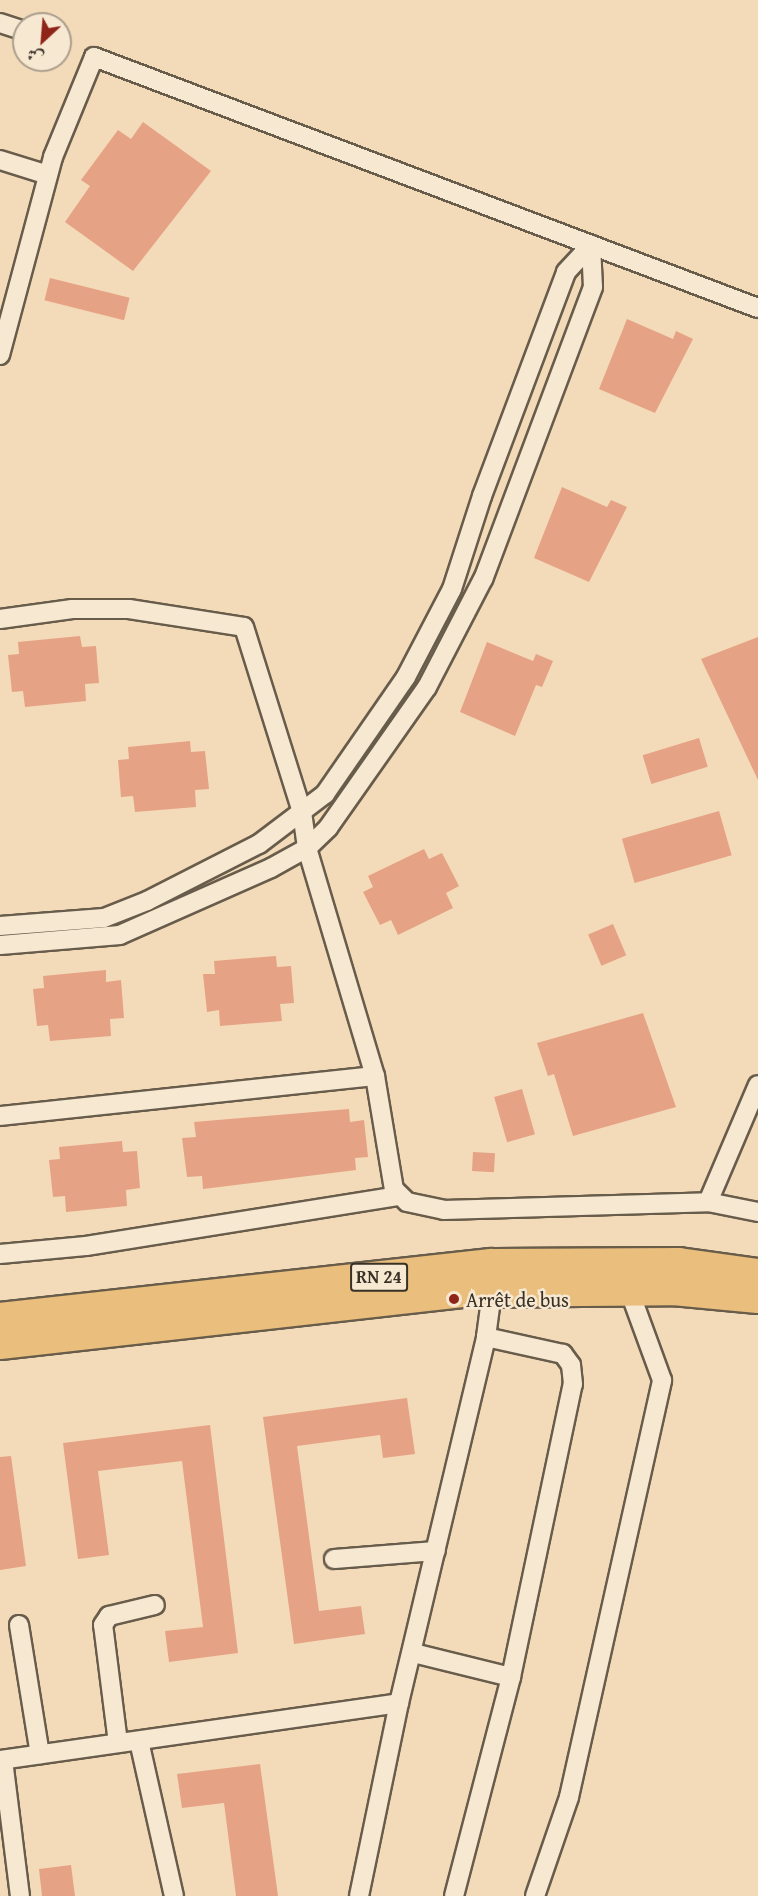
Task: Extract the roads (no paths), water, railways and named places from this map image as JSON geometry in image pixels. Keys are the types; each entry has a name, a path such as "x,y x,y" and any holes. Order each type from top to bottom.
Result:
{"highway":[{"name":"RN 24","path":"0,1318 491,1264 679,1263 758,1274"},
{"name":"RN 24","path":"0,1344 492,1292 629,1290 758,1298"}],"street":[{"path":"0,355 48,175 94,57 758,308"},
{"path":"0,160 48,175"},
{"path":"0,926 104,918 147,901 259,844 325,794 406,676 452,589 482,496 566,272 591,245"},
{"path":"0,945 120,935 307,848 356,794 421,697 483,579 593,287 591,245"},
{"path":"0,619 72,609 129,609 244,627 302,812 307,848 375,1076 399,1196"},
{"path":"0,1116 375,1076"},
{"path":"708,1202 758,1085"},
{"path":"0,1254 86,1246 399,1196 422,1207 444,1210 708,1202 758,1212"},
{"path":"535,1896 569,1797 662,1380 629,1290"},
{"path":"359,1896 399,1703 413,1653 486,1337 492,1292"},
{"path":"454,1896 511,1677 573,1384 571,1365 563,1354 486,1337"},
{"path":"334,1559 436,1551"},
{"path":"118,1743 105,1619 156,1605"},
{"path":"19,1625 40,1754"},
{"path":"413,1653 511,1677"},
{"path":"20,1896 1,1760 399,1703"},
{"path":"139,1741 174,1896"}],"place":[{"name":"Arrêt de bus","path":"454,1299"}]}
